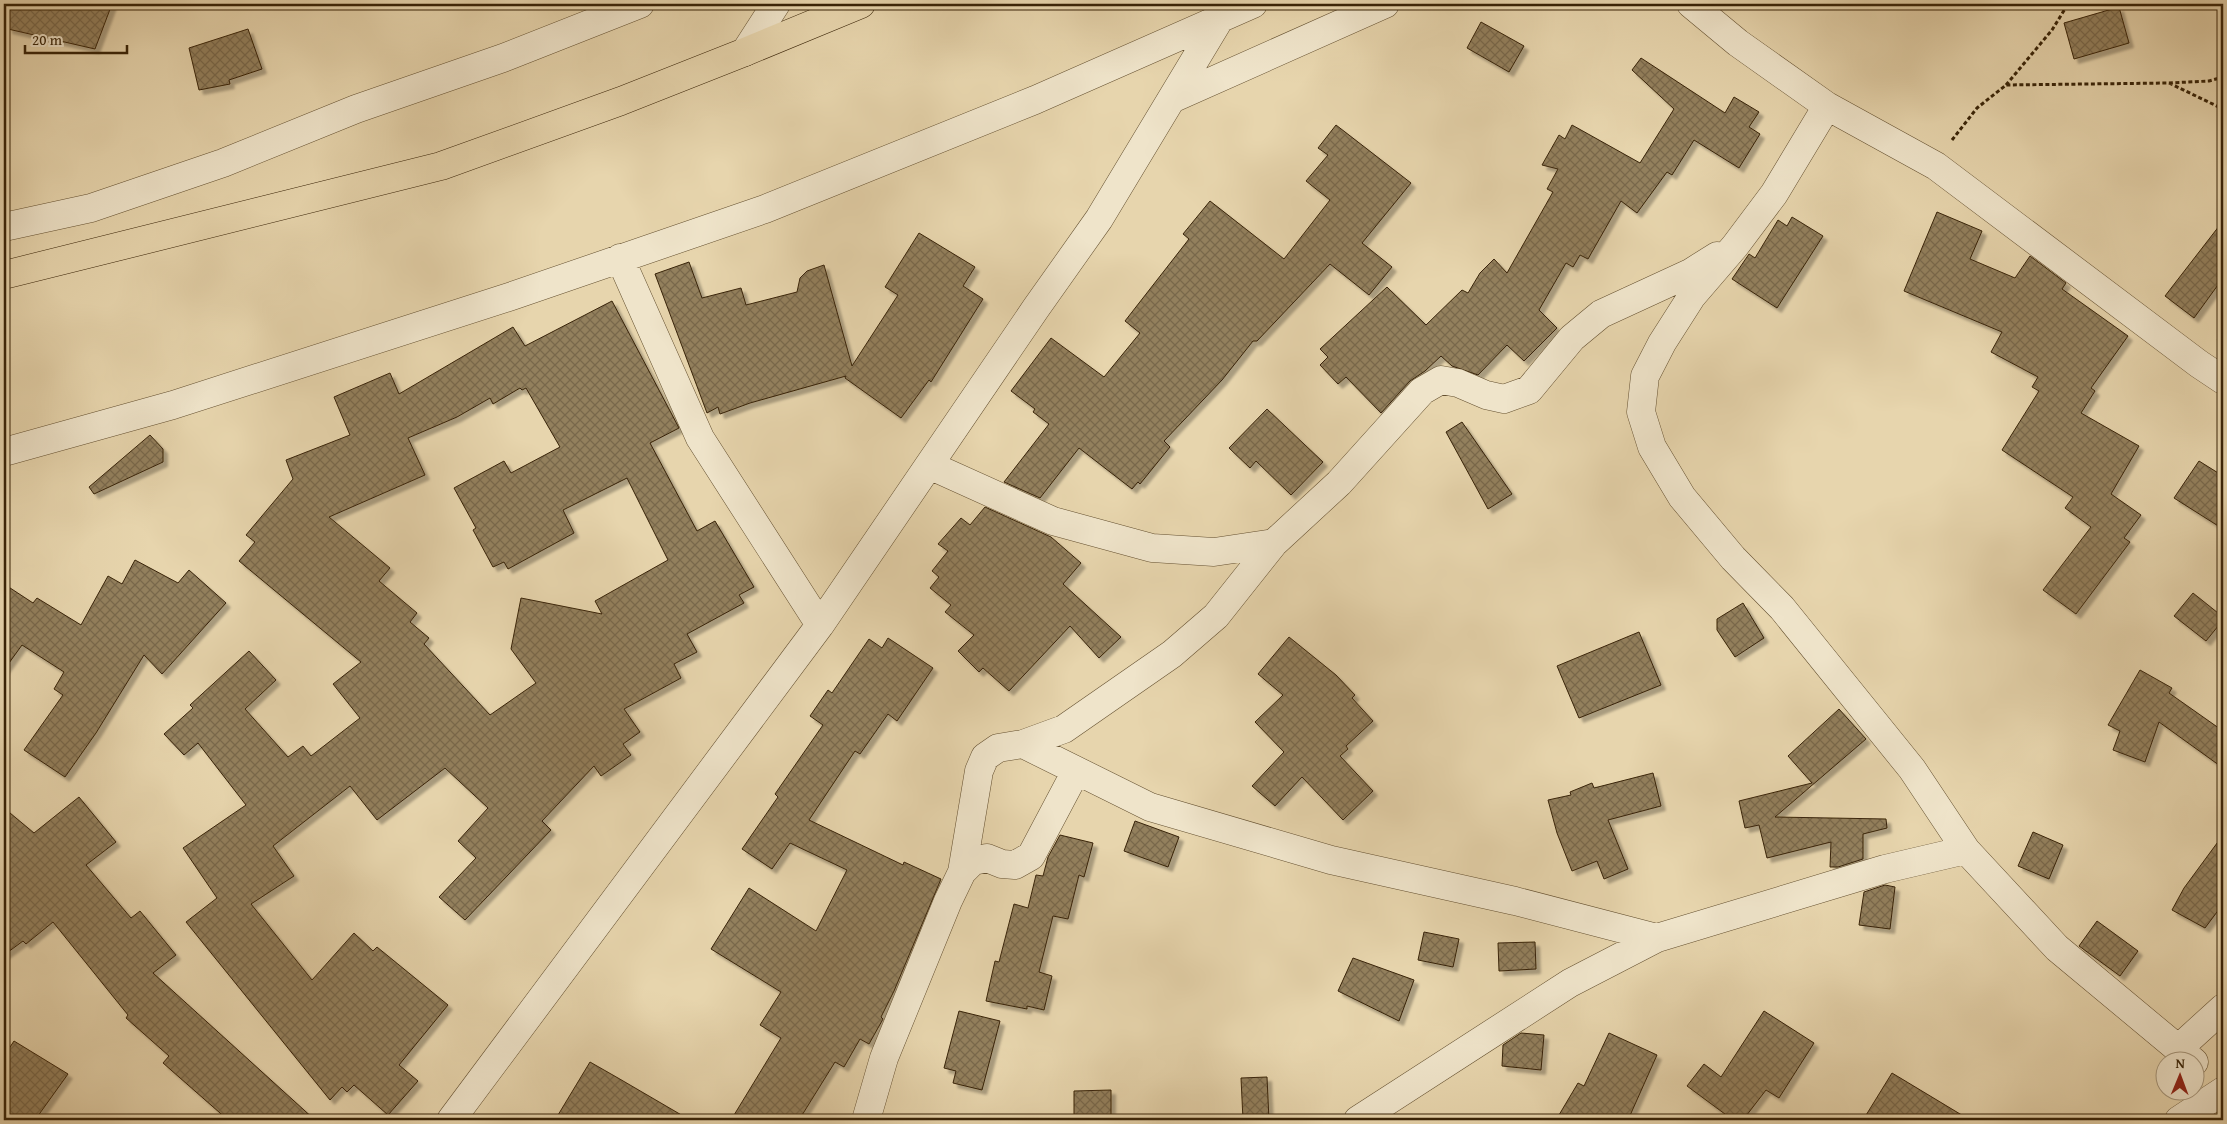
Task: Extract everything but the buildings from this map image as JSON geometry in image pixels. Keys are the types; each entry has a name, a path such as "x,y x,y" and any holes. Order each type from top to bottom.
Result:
{"highway":[{"path":"4,275 441,166 621,101 861,4"}],"street":[{"path":"4,227 91,208 223,163 356,109 504,58 640,4"},
{"path":"746,52 776,4"},
{"path":"4,452 173,405 512,296 765,208 1035,100 1253,4"},
{"path":"1174,98 1385,4"},
{"path":"1691,4 1738,43 1827,106 1936,166 2198,364 2223,380"},
{"path":"451,1120 820,626 1036,308 1099,220 1174,98 1219,20"},
{"path":"1827,106 1774,194 1735,246 1692,296 1662,342 1645,376 1641,412 1652,446 1682,497 1733,558 1782,608 1912,769 1966,850 2057,948 2183,1052"},
{"path":"866,1120 884,1058 962,872 979,770 985,757 998,748 1023,744 1064,729 1172,654 1216,616 1274,543 1340,483 1422,391 1441,380 1458,383 1486,395 1504,399 1529,390 1572,338 1601,314 1690,273 1735,246"},
{"path":"620,258 700,438 820,626"},
{"path":"929,465 1053,521 1152,548 1214,552 1274,543"},
{"path":"1023,744 1150,807 1331,860 1515,901 1657,938"},
{"path":"962,872 973,861 987,858 1002,864 1015,865 1031,856 1076,770"},
{"path":"1358,1120 1570,984 1657,938 1885,869 1966,850"},
{"path":"2192,1052 2223,1008"},
{"path":"2204,1069 2223,1084"},
{"path":"2179,1120 2223,1091"}],"path":[{"path":"1936,166 1955,135 1977,108 2006,85 2052,30 2068,4"},
{"path":"2006,85 2168,83 2209,81 2223,77"},
{"path":"2168,83 2223,109"}]}
